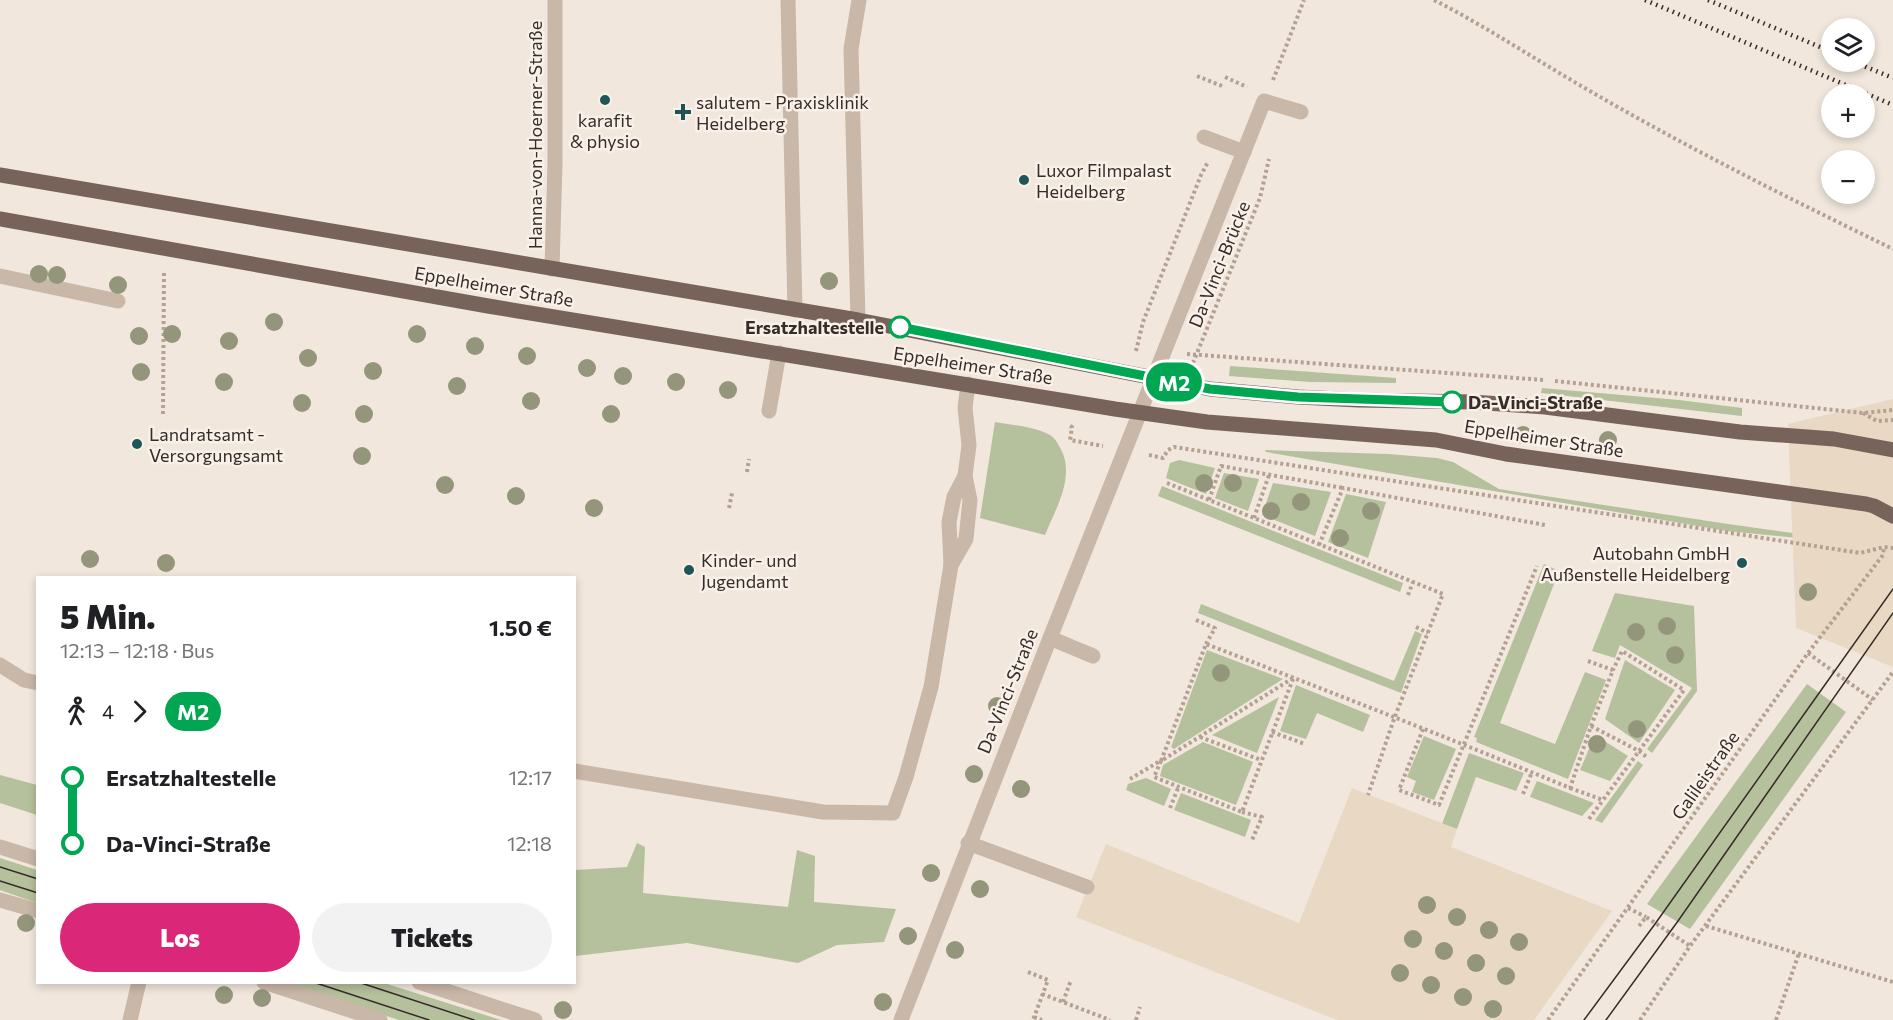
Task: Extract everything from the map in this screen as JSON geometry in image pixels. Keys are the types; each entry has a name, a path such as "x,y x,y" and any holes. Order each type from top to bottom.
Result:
{"main road":[{"name":"Eppelheimer Straße","path":"0,175 858,320 1210,389 1298,397 1472,402 1545,407 1740,432 1834,438 1893,450"},
{"name":"Eppelheimer Straße","path":"0,219 488,306 1139,412 1208,422 1436,440 1506,454 1874,506 1893,516"},
{"name":"Eppelheimer Straße","path":"1874,446 1893,441"},
{"name":"Eppelheimer Straße","path":"1874,506 1893,502"}],"street":[{"name":"Hanna-von-Hoerner-Straße","path":"552,269 555,163 555,0"},
{"path":"788,0 795,310"},
{"path":"858,320 851,49 859,0"},
{"name":"Da-Vinci-Straße","path":"901,1020 968,843 1264,101 1301,112"},
{"path":"1204,136 1244,152"},
{"path":"0,276 118,302"},
{"path":"769,411 779,353"},
{"path":"576,771 824,812 893,813 906,777 931,687 951,565 949,522 954,497 965,476 969,445 965,408 968,384"},
{"path":"1050,638 1093,656"},
{"path":"0,665 24,680 36,682"},
{"path":"968,843 1087,887"},
{"path":"0,847 36,858"},
{"path":"0,900 36,911"},
{"path":"130,1020 139,984"},
{"path":"270,984 380,1020"},
{"path":"425,984 535,1020"}],"path":[{"path":"1272,83 1304,0"},
{"path":"1434,0 1474,20 1583,87 1745,177 1893,249"},
{"path":"1197,76 1222,86"},
{"path":"1143,322 1201,175"},
{"name":"Da-Vinci-Brücke","path":"1196,355 1260,198"},
{"path":"163,414 164,267"},
{"path":"1127,346 1196,355 1538,380 1863,413 1893,410"},
{"path":"1863,413 1877,421 1893,420"},
{"path":"747,472 749,459"},
{"path":"1209,500 1221,466 1545,525"},
{"path":"1254,518 1269,476"},
{"path":"1167,483 1443,594 1394,719 1368,795"},
{"path":"1319,545 1343,488"},
{"path":"729,508 732,493"},
{"path":"1860,553 1884,547 1893,548"},
{"name":"Galileistraße","path":"1548,1020 1808,653 1883,555 1884,547"},
{"path":"1423,729 1399,790 1439,805 1537,567"},
{"path":"1408,595 1413,582"},
{"path":"1196,620 1215,627 1206,644 1154,777 1242,812 1262,817 1252,840"},
{"path":"1416,627 1428,633"},
{"path":"1206,644 1603,801"},
{"path":"1570,788 1591,726 1622,651 1684,690 1589,819"},
{"path":"1808,653 1874,700"},
{"path":"1588,661 1613,670"},
{"path":"1640,1020 1690,946 1893,672"},
{"path":"1242,812 1293,678"},
{"path":"1130,779 1293,678"},
{"path":"1591,726 1648,758"},
{"path":"1272,732 1305,744"},
{"path":"1200,737 1261,760"},
{"path":"1523,794 1532,772"},
{"path":"1170,808 1178,788"},
{"path":"1628,908 1690,946"},
{"path":"1639,926 1646,917"},
{"path":"1706,926 1893,982"},
{"path":"1776,1020 1799,953"},
{"path":"1028,972 1048,980 1033,1018 1042,1020"},
{"path":"1063,1002 1071,980"},
{"path":"1042,994 1110,1020"},
{"path":"1136,1020 1140,1007"}],"green space":[{"path":"1230,366 1396,378 1396,383 1311,382 1229,376"},
{"path":"1542,388 1742,408 1742,416 1541,393"},
{"path":"995,422 1027,427 1048,434 1057,442 1064,457 1066,468 1063,491 1045,535 980,518"},
{"path":"1265,450 1437,458 1453,462 1499,489 1837,539 1837,542 1727,531"},
{"path":"1179,460 1215,468 1206,494 1166,478 1170,463"},
{"path":"1224,473 1259,479 1248,511 1215,498"},
{"path":"1273,483 1331,492 1315,536 1262,515"},
{"path":"1162,486 1403,583 1400,592 1158,496"},
{"path":"1346,494 1386,502 1368,558 1328,542"},
{"path":"1544,564 1559,571 1500,723 1555,744 1585,672 1606,680 1568,779 1476,742 1477,738 1474,737"},
{"path":"1615,593 1694,606 1697,691 1652,753 1647,749 1692,688 1620,645 1615,658 1592,651"},
{"path":"1201,604 1394,681 1415,631 1422,634 1401,693 1198,613"},
{"path":"1207,650 1283,679 1174,749 1171,747"},
{"path":"1625,660 1675,690 1639,743 1605,719"},
{"path":"1807,684 1846,712 1690,929 1647,904"},
{"path":"1296,685 1370,715 1363,732 1317,713 1306,739 1280,731"},
{"path":"1279,697 1257,753 1212,735"},
{"path":"1595,735 1628,756 1610,781 1580,770"},
{"path":"1424,736 1456,749 1434,800 1412,792 1416,781 1407,777"},
{"path":"1203,742 1253,762 1236,805 1160,776 1163,765"},
{"path":"1469,753 1524,773 1516,791 1476,777 1457,829 1442,824"},
{"path":"1638,761 1643,765 1602,823 1595,820"},
{"path":"0,775 36,785 36,815 0,803"},
{"path":"1146,778 1171,789 1164,806 1126,790 1128,784"},
{"path":"1537,781 1594,803 1582,816 1530,797"},
{"path":"1181,793 1251,820 1245,837 1174,810"},
{"path":"637,843 645,847 643,893 788,907 797,850 815,856 814,902 896,909 884,942 837,945 798,963 687,943 576,956 576,870 627,867"},
{"path":"0,858 36,870 36,903 0,890"},
{"path":"287,984 387,984 501,1020 399,1020"}],"shaded area":[{"path":"1893,399 1893,667 1796,628 1788,424"},
{"path":"1352,788 1457,829 1451,847 1612,911 1534,1020 1337,1020 1076,917 1106,844 1299,923"}],"tram line":[{"path":"1584,1020 1893,589"},
{"path":"1606,1020 1893,613"},
{"path":"0,867 36,878"},
{"path":"0,881 36,892"},
{"path":"319,984 429,1020"},
{"path":"364,984 474,1020"}],"railway":[{"path":"1645,0 1893,105"},
{"path":"1708,0 1821,47"},
{"path":"1875,71 1893,78"}],"bus line":[{"name":"M2","path":"900,327 1210,389 1298,397 1452,402"}],"place":[{"name":"karafit & physio","path":"605,100"},
{"name":"salutem - Praxisklinik Heidelberg","path":"683,112"},
{"name":"Luxor Filmpalast Heidelberg","path":"1024,180"},
{"name":"Ersatzhaltestelle","path":"900,327"},
{"name":"Da-Vinci-Straße","path":"1452,402"},
{"name":"Landratsamt - Versorgungsamt","path":"137,444"},
{"name":"Autobahn GmbH Außenstelle Heidelberg","path":"1742,563"},
{"name":"Kinder- und Jugendamt","path":"689,570"}]}
